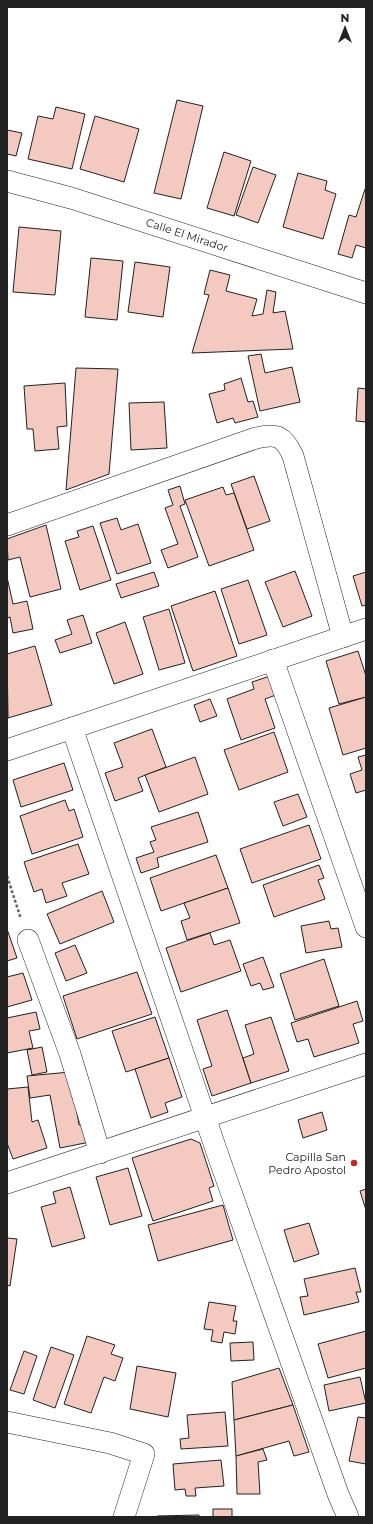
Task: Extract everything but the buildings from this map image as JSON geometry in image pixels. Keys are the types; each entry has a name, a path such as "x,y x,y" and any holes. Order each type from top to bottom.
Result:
{"street":[{"name":"Calle El Mirador","path":"7,181 71,198 366,294"},
{"path":"7,526 256,438 275,436 283,439 288,445 293,456 343,637"},
{"path":"7,750 366,630"},
{"path":"273,660 366,927"},
{"path":"72,728 206,1117 338,1494 348,1517"},
{"path":"28,940 70,1054 100,1153"},
{"path":"7,1183 366,1064"},
{"path":"7,1422 110,1443 144,1454 124,1517"}],"path":[{"path":"7,876 28,940"}],"place":[{"name":"Capilla San Pedro Apostol","path":"354,1163"}]}
